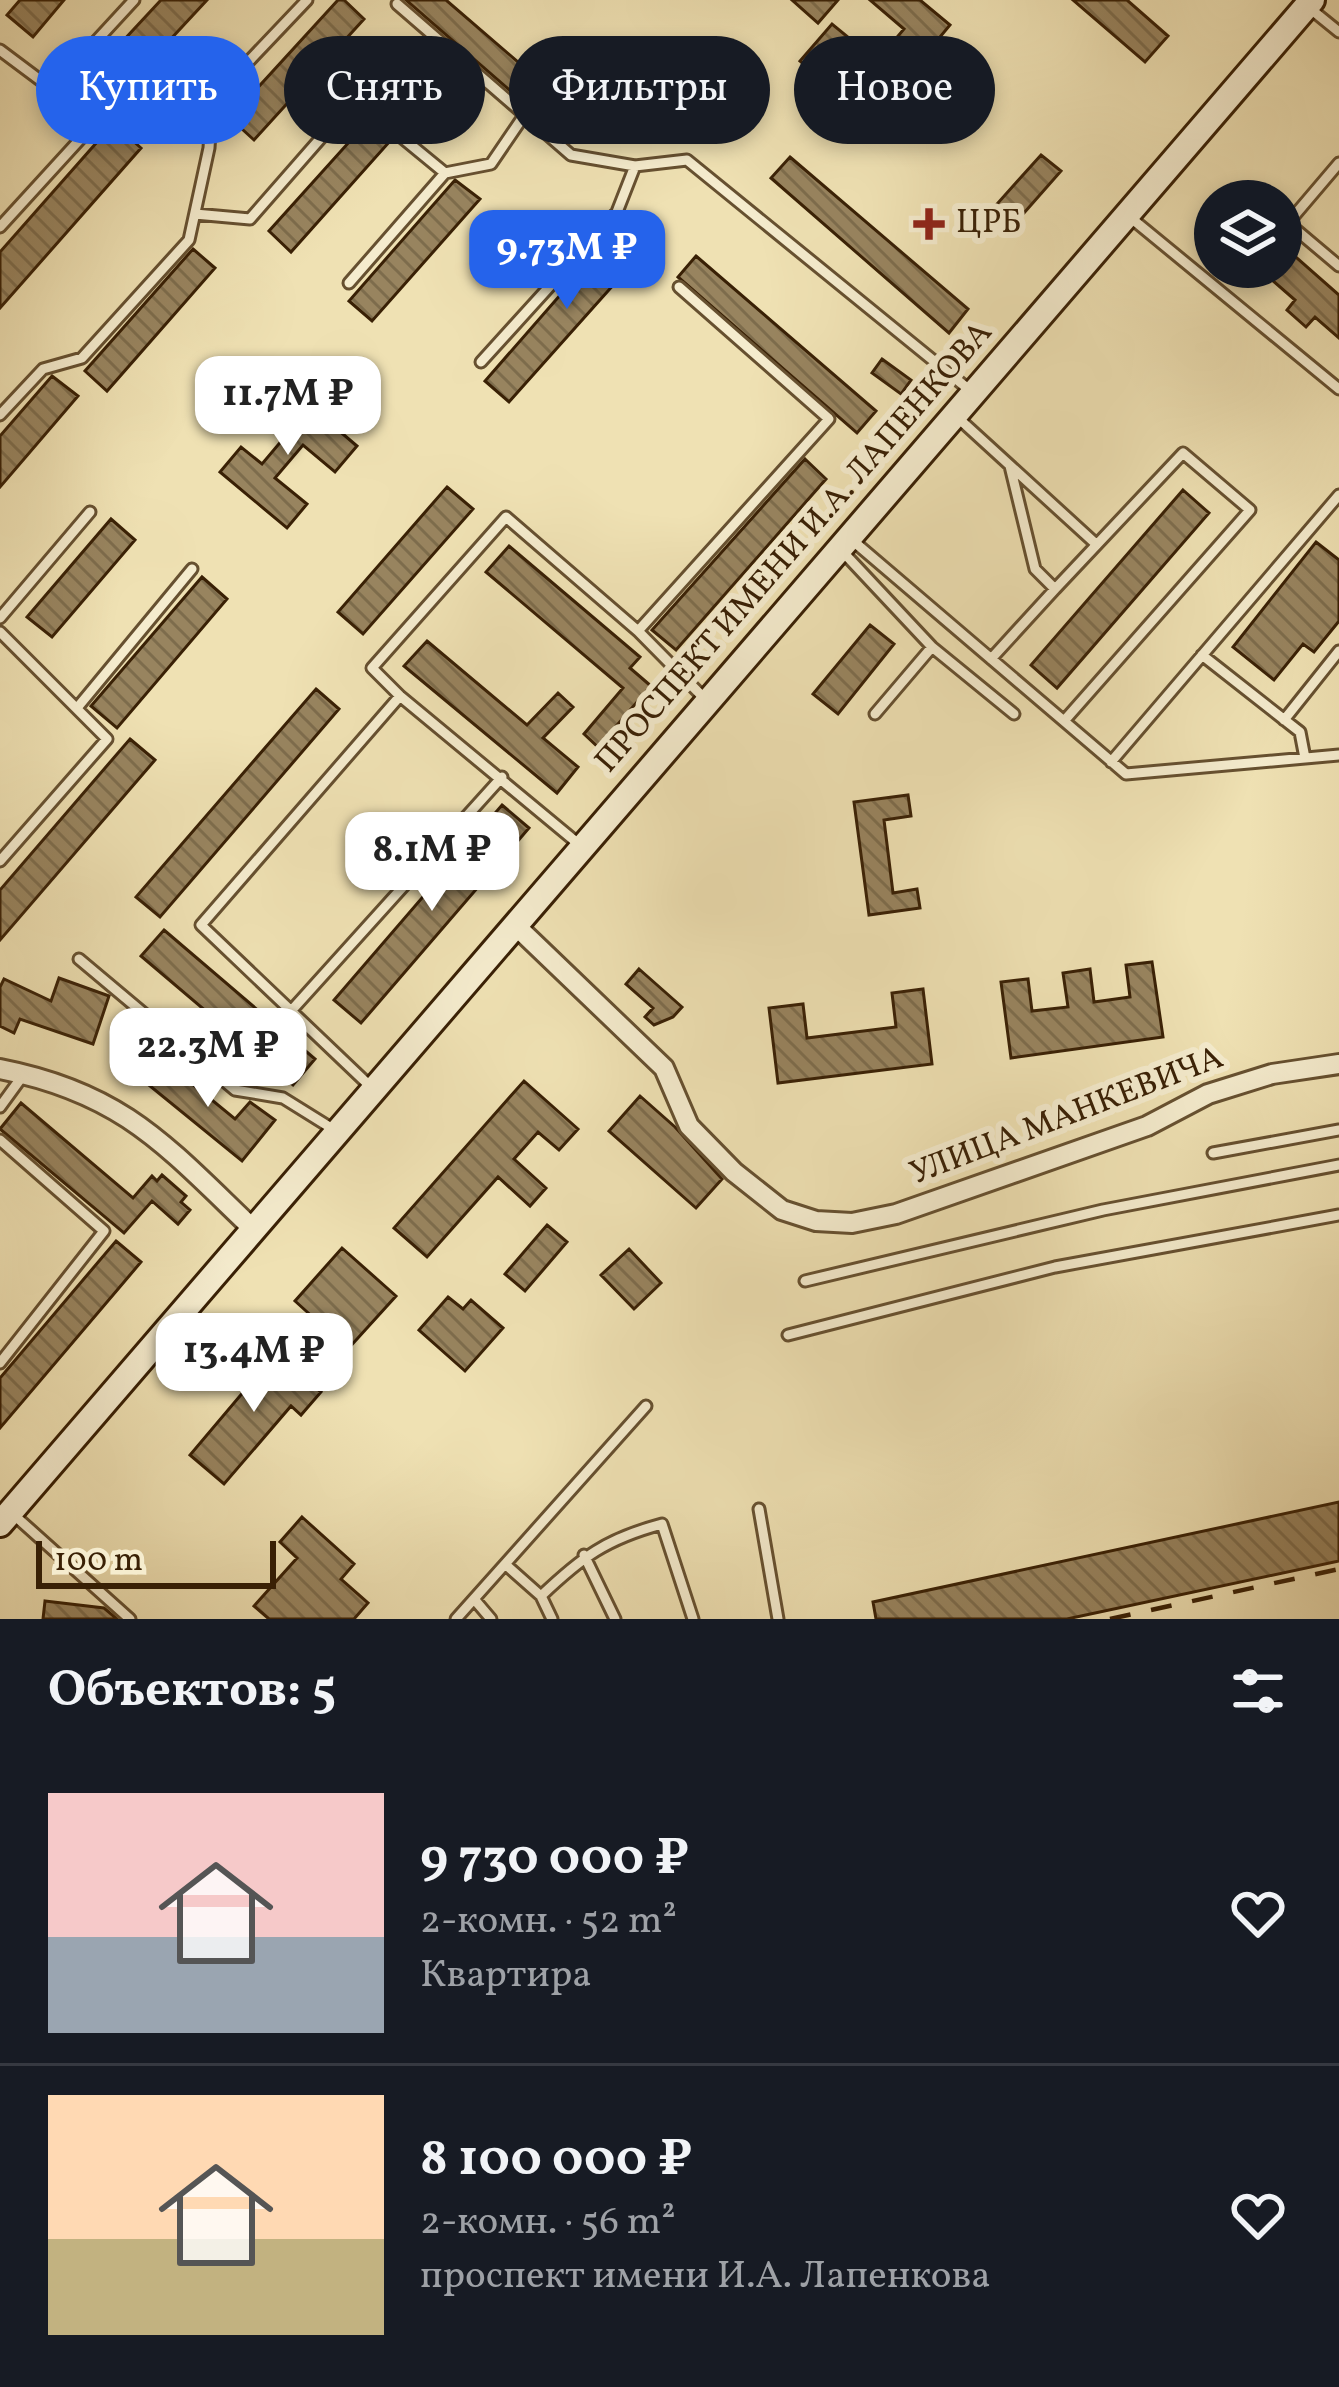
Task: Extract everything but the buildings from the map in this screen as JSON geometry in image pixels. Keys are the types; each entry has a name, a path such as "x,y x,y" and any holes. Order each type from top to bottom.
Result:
{"main road":[{"name":"ПРОСПЕКТ ИМЕНИ И.А. ЛАПЕНКОВА","path":"5,1517 1310,3"}],"street":[{"name":"УЛИЦА МАНКЕВИЧА","path":"515,925 664,1068 689,1126 734,1172 782,1210 816,1221 852,1223 896,1214 1147,1126 1208,1094 1272,1074 1339,1064"},
{"path":"0,1069 77,1089 112,1106 157,1138 252,1228"}],"lane":[{"path":"101,36 134,0"},
{"path":"0,415 43,369 82,358 189,240 209,148 212,100 307,0"},
{"path":"1310,3 1339,32"},
{"path":"397,4 509,104"},
{"path":"0,50 36,77"},
{"path":"195,214 250,219 355,99 446,173"},
{"path":"349,283 446,173 491,164 509,138"},
{"path":"0,227 75,144"},
{"path":"557,144 571,155 635,166 687,160 972,392"},
{"path":"1339,164 1288,223 1339,266"},
{"path":"481,362 617,212 635,166"},
{"path":"1127,214 1339,389"},
{"path":"638,632 829,419 680,287"},
{"path":"953,414 1096,544"},
{"path":"991,659 1183,453 1250,510 1064,721"},
{"path":"1010,466 1035,569 1055,589"},
{"path":"1111,762 1339,495"},
{"path":"0,618 90,512"},
{"path":"581,846 372,668 506,518 638,632 706,700"},
{"path":"844,542 932,647 1014,714"},
{"path":"844,542 1126,775 1339,755"},
{"path":"76,708 192,569"},
{"path":"0,632 107,739 0,861"},
{"path":"875,714 932,647"},
{"path":"1284,720 1339,651"},
{"path":"1202,655 1300,732 1305,758"},
{"path":"372,1088 201,925 400,696"},
{"path":"291,1011 502,777"},
{"path":"79,959 236,1090 283,1098 336,1131"},
{"path":"0,1107 24,1074"},
{"path":"1213,1153 1339,1130"},
{"path":"0,1140 104,1232 0,1363"},
{"path":"805,1281 1081,1215 1339,1165"},
{"path":"788,1335 1055,1267 1339,1215"},
{"path":"456,1619 646,1406"},
{"path":"760,1509 778,1619"},
{"path":"5,1517 130,1619"},
{"path":"541,1596 584,1555 621,1535 662,1524 693,1619"},
{"path":"584,1555 615,1619"},
{"path":"505,1564 541,1596 552,1619"},
{"path":"475,1599 491,1619"}],"railway":[{"path":"1110,1619 1339,1569"}],"place":[{"name":"ЦРБ","path":"929,224"}]}
